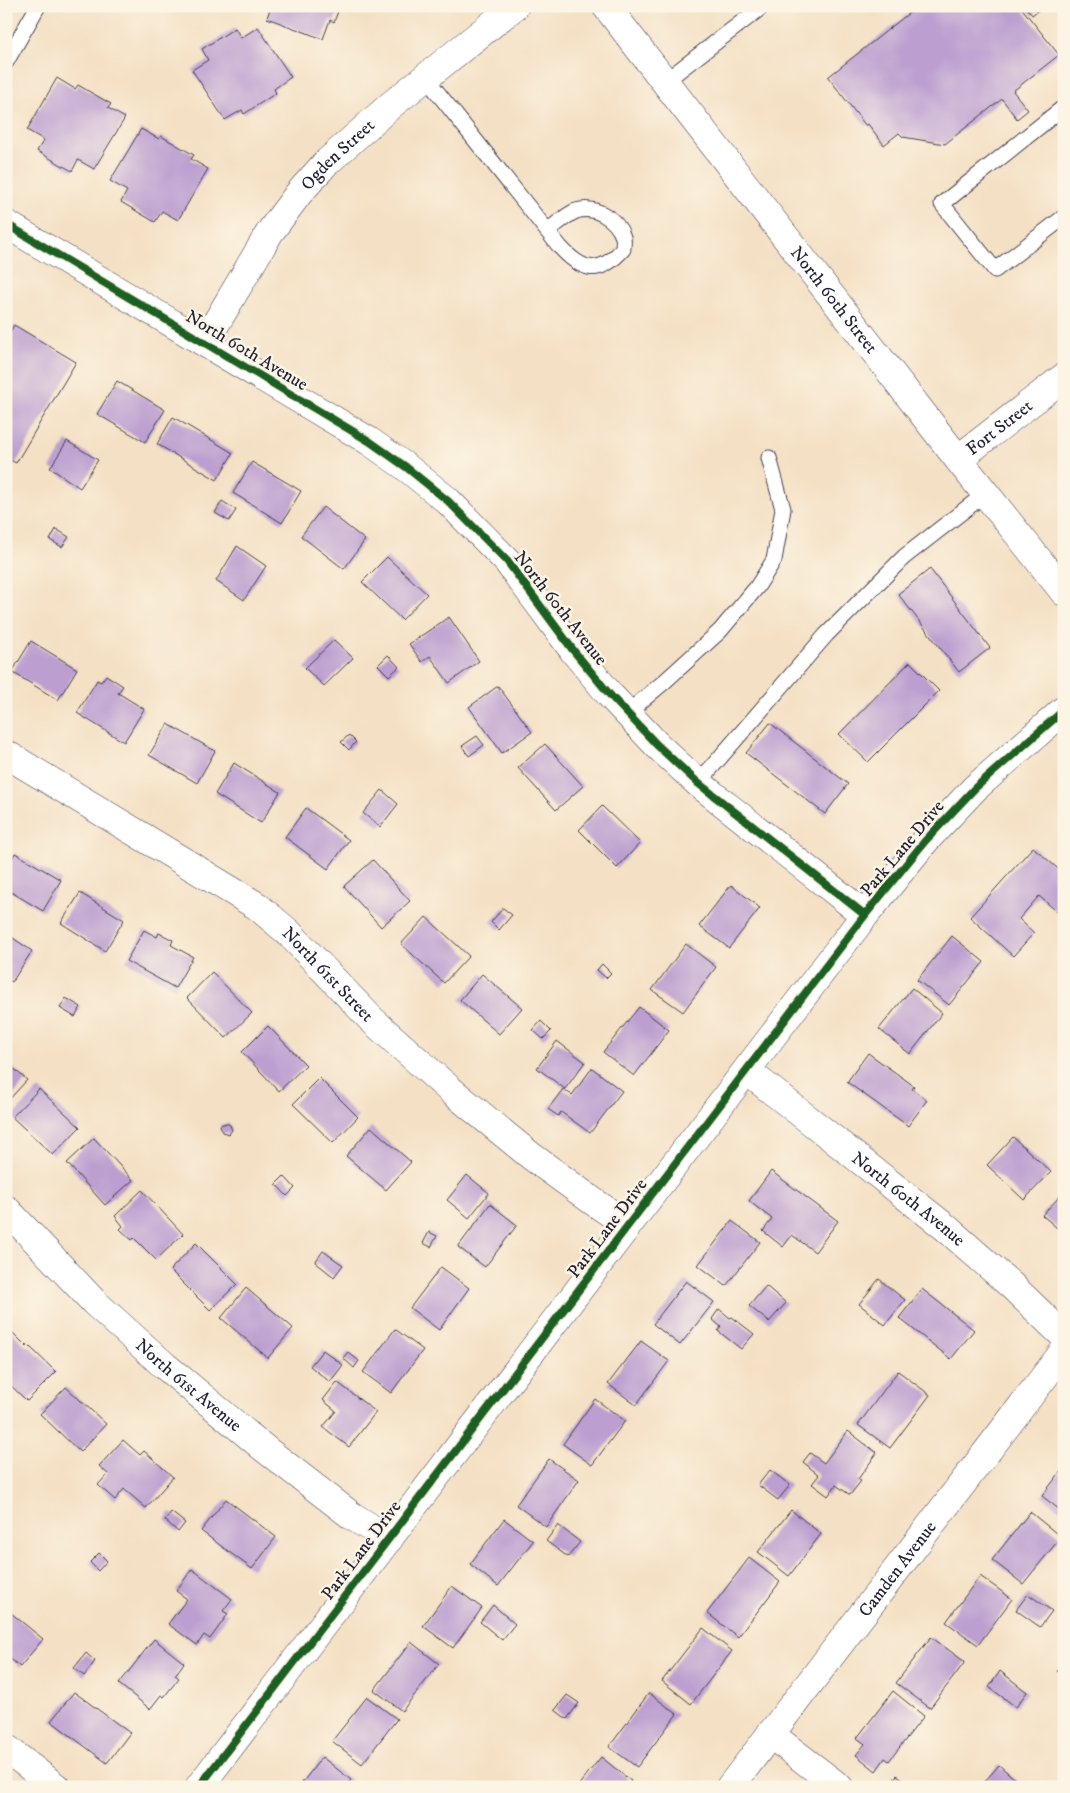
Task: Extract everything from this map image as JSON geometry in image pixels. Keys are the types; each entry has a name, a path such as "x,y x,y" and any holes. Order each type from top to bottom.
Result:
{"street":[{"name":"Ogden Street","path":"205,342 270,232 299,193 325,164 391,105 515,6"},
{"name":"North 60th Street","path":"606,6 958,460 1064,592"},
{"name":"North 60th Avenue","path":"6,224 205,342 406,466 448,501 507,561 573,650 610,696 657,744 698,783 865,915"},
{"name":"Fort Street","path":"958,460 1064,377"},
{"name":"Park Lane Drive","path":"199,1787 865,915 925,841 975,788 1064,710"},
{"name":"North 61st Street","path":"6,754 257,906 288,932 371,1019 448,1088 531,1156 628,1225"},
{"name":"North 60th Avenue","path":"747,1071 945,1227 1012,1286 1064,1336"},
{"name":"North 61st Avenue","path":"6,1209 94,1302 165,1366 265,1449 352,1516 388,1539"},
{"name":"Camden Avenue","path":"730,1787 1064,1350"},
{"path":"770,1734 838,1787"},
{"path":"6,1748 56,1787"}],"lane":[{"path":"6,62 38,6"},
{"path":"664,82 762,6"},
{"path":"426,78 547,231 572,260 584,267 596,268 617,256 624,248 623,237 607,215 590,210 576,211 547,231"},
{"path":"1064,107 942,204 995,270 1064,217"},
{"path":"627,713 720,631 757,587 774,560 783,509 769,458"},
{"path":"698,783 826,634 904,558 985,494"}],"building":[{"path":"271,6 340,6 334,22 330,20 323,39 267,18"},
{"path":"918,6 1020,6 1059,55 1013,91 1028,110 1017,119 1002,99 945,144 903,137 899,133 884,145 868,124 866,126 828,77"},
{"path":"1025,6 1044,6 1032,15"},
{"path":"258,27 291,77 274,89 276,93 244,114 242,110 225,120 192,70 208,60 202,49 235,28 241,38"},
{"path":"57,78 75,89 78,85 111,104 108,108 125,118 94,169 78,160 72,171 37,151 44,140 27,130"},
{"path":"141,129 159,139 161,136 194,155 191,159 208,169 178,220 162,211 155,222 121,202 127,191 110,181"},
{"path":"14,325 76,362 16,463 6,458 6,339"},
{"path":"117,381 165,410 145,442 97,414"},
{"path":"173,417 233,453 217,480 157,444"},
{"path":"67,441 98,460 80,488 50,468"},
{"path":"252,462 301,491 282,523 233,493"},
{"path":"222,501 236,510 229,521 215,513"},
{"path":"323,507 365,540 344,569 301,536"},
{"path":"56,529 69,537 62,547 50,540"},
{"path":"237,546 266,566 244,600 216,581"},
{"path":"387,557 427,594 402,620 362,582"},
{"path":"930,569 990,648 959,672 898,594"},
{"path":"449,617 479,661 449,683 430,656 422,662 409,644"},
{"path":"334,640 353,658 324,686 305,668"},
{"path":"31,641 77,669 58,700 12,672"},
{"path":"388,655 399,667 389,676 378,665"},
{"path":"910,662 939,691 868,762 839,734"},
{"path":"106,675 123,686 118,693 144,709 124,742 77,713 97,680 101,682"},
{"path":"498,686 532,732 502,753 469,707"},
{"path":"770,723 848,784 825,814 746,753"},
{"path":"168,724 215,751 197,783 149,755"},
{"path":"349,735 356,742 349,750 341,742"},
{"path":"477,736 484,745 469,756 462,746"},
{"path":"545,744 583,786 556,810 518,768"},
{"path":"234,763 280,792 261,823 215,794"},
{"path":"382,790 398,804 380,827 363,813"},
{"path":"602,806 640,843 617,868 579,830"},
{"path":"306,808 349,840 328,869 285,837"},
{"path":"1033,847 1064,874 1064,915 1062,916 1039,896 1019,919 1034,933 1013,956 970,917"},
{"path":"15,853 61,880 43,911 6,889 6,869"},
{"path":"373,860 410,901 381,927 344,886"},
{"path":"731,885 760,908 729,948 699,926"},
{"path":"80,893 124,920 105,951 61,923"},
{"path":"503,908 512,915 499,930 491,922"},
{"path":"426,917 469,956 444,983 401,944"},
{"path":"144,930 157,937 159,933 173,940 171,945 193,957 175,988 126,961"},
{"path":"10,936 32,951 12,982 6,978 6,942"},
{"path":"952,936 984,962 949,1005 917,980"},
{"path":"686,944 716,967 683,1012 652,990"},
{"path":"602,964 611,973 606,978 597,970"},
{"path":"212,972 252,1013 226,1038 187,998"},
{"path":"482,974 522,1008 499,1034 460,1000"},
{"path":"912,988 942,1013 910,1054 879,1029"},
{"path":"66,998 81,1007 75,1017 60,1008"},
{"path":"639,1007 669,1030 634,1076 603,1052"},
{"path":"541,1021 551,1031 543,1039 533,1030"},
{"path":"268,1026 306,1065 279,1091 242,1052"},
{"path":"557,1041 585,1062 565,1089 537,1068"},
{"path":"868,1053 914,1086 912,1089 927,1100 908,1126 847,1082"},
{"path":"6,1062 27,1080 6,1103"},
{"path":"592,1068 622,1091 590,1133 561,1112 558,1116 548,1109 563,1089 572,1095"},
{"path":"319,1078 358,1117 333,1143 293,1104"},
{"path":"39,1089 80,1127 53,1155 12,1117"},
{"path":"227,1123 232,1130 229,1134 222,1132 220,1125"},
{"path":"371,1127 411,1162 386,1190 346,1156"},
{"path":"1013,1137 1051,1172 1024,1200 987,1165"},
{"path":"94,1138 133,1180 105,1205 67,1163"},
{"path":"771,1171 838,1221 815,1252 792,1235 783,1247 763,1231 772,1219 749,1201"},
{"path":"467,1175 489,1193 469,1218 447,1200"},
{"path":"284,1176 295,1188 287,1196 276,1184"},
{"path":"142,1190 183,1234 156,1260 134,1238 132,1240 120,1229 123,1226 115,1216"},
{"path":"1064,1192 1064,1234 1042,1215"},
{"path":"490,1204 517,1225 485,1267 458,1247"},
{"path":"732,1221 760,1242 726,1286 698,1265"},
{"path":"429,1232 437,1236 431,1247 423,1243"},
{"path":"196,1243 237,1284 210,1310 170,1270"},
{"path":"323,1251 343,1265 334,1277 315,1262"},
{"path":"441,1267 469,1288 439,1330 410,1308"},
{"path":"879,1279 905,1300 885,1325 859,1304"},
{"path":"686,1281 714,1302 680,1345 653,1324"},
{"path":"766,1286 786,1303 769,1322 749,1306"},
{"path":"246,1288 293,1328 268,1358 221,1318"},
{"path":"922,1289 974,1330 951,1359 899,1318"},
{"path":"719,1309 754,1334 741,1349 718,1331 721,1327 712,1319"},
{"path":"395,1329 423,1350 391,1393 363,1372"},
{"path":"11,1331 56,1372 27,1401 6,1381 6,1336"},
{"path":"641,1341 669,1361 636,1405 608,1384"},
{"path":"323,1350 343,1365 330,1382 310,1366"},
{"path":"348,1352 359,1361 354,1368 343,1358"},
{"path":"898,1371 930,1395 890,1448 858,1425"},
{"path":"337,1382 376,1412 349,1447 323,1427 336,1411 323,1400"},
{"path":"66,1387 106,1424 80,1452 40,1414"},
{"path":"595,1399 625,1421 592,1465 563,1444"},
{"path":"848,1431 877,1453 858,1479 861,1481 850,1495 836,1485 828,1496 812,1484 819,1475 803,1462 810,1453 824,1463"},
{"path":"123,1440 140,1455 144,1451 173,1477 146,1508 124,1489 115,1500 98,1485 108,1474 99,1466"},
{"path":"549,1459 579,1480 546,1527 516,1505"},
{"path":"1064,1467 1064,1513 1042,1496"},
{"path":"770,1470 790,1485 778,1500 758,1485"},
{"path":"226,1499 276,1537 252,1569 201,1531"},
{"path":"791,1510 821,1534 789,1576 758,1552"},
{"path":"171,1512 185,1523 178,1532 165,1520"},
{"path":"1030,1512 1061,1537 1023,1584 992,1560"},
{"path":"504,1519 533,1541 498,1586 470,1564"},
{"path":"558,1525 580,1542 568,1557 546,1541"},
{"path":"99,1553 107,1561 98,1571 90,1562"},
{"path":"749,1558 780,1582 738,1637 707,1613"},
{"path":"192,1569 232,1599 223,1611 228,1614 210,1639 204,1635 197,1645 168,1624 187,1599 176,1591"},
{"path":"980,1576 1012,1599 978,1645 946,1622"},
{"path":"452,1586 482,1608 453,1648 423,1626"},
{"path":"1028,1594 1052,1611 1040,1627 1016,1610"},
{"path":"493,1605 515,1624 502,1640 480,1622"},
{"path":"6,1609 43,1639 20,1667 6,1655"},
{"path":"703,1628 732,1651 691,1704 662,1681"},
{"path":"931,1637 965,1662 930,1708 896,1683"},
{"path":"154,1639 184,1663 175,1675 179,1678 164,1697 161,1695 150,1709 119,1684"},
{"path":"411,1642 439,1664 402,1711 374,1690"},
{"path":"86,1653 95,1661 84,1676 74,1668"},
{"path":"1064,1664 1064,1678 1057,1671"},
{"path":"1000,1671 1027,1692 1016,1707 989,1687"},
{"path":"893,1691 924,1716 889,1761 885,1758 876,1771 856,1755 865,1744 857,1738"},
{"path":"74,1692 130,1733 107,1763 51,1721"},
{"path":"649,1693 677,1714 637,1767 609,1747"},
{"path":"567,1695 579,1703 567,1719 555,1710"},
{"path":"367,1697 397,1719 362,1764 332,1741"},
{"path":"322,1757 351,1780 345,1787 299,1787"},
{"path":"601,1757 631,1781 626,1787 577,1787"},
{"path":"999,1765 1024,1787 980,1787"},
{"path":"897,1775 908,1783 905,1787 894,1787 890,1784"}],"cycle path":[{"path":"6,224 369,441 406,467 448,501 507,561 573,650 610,695 657,745 698,783 865,915"},
{"path":"199,1787 865,915 925,841 975,788 1064,710"}]}
